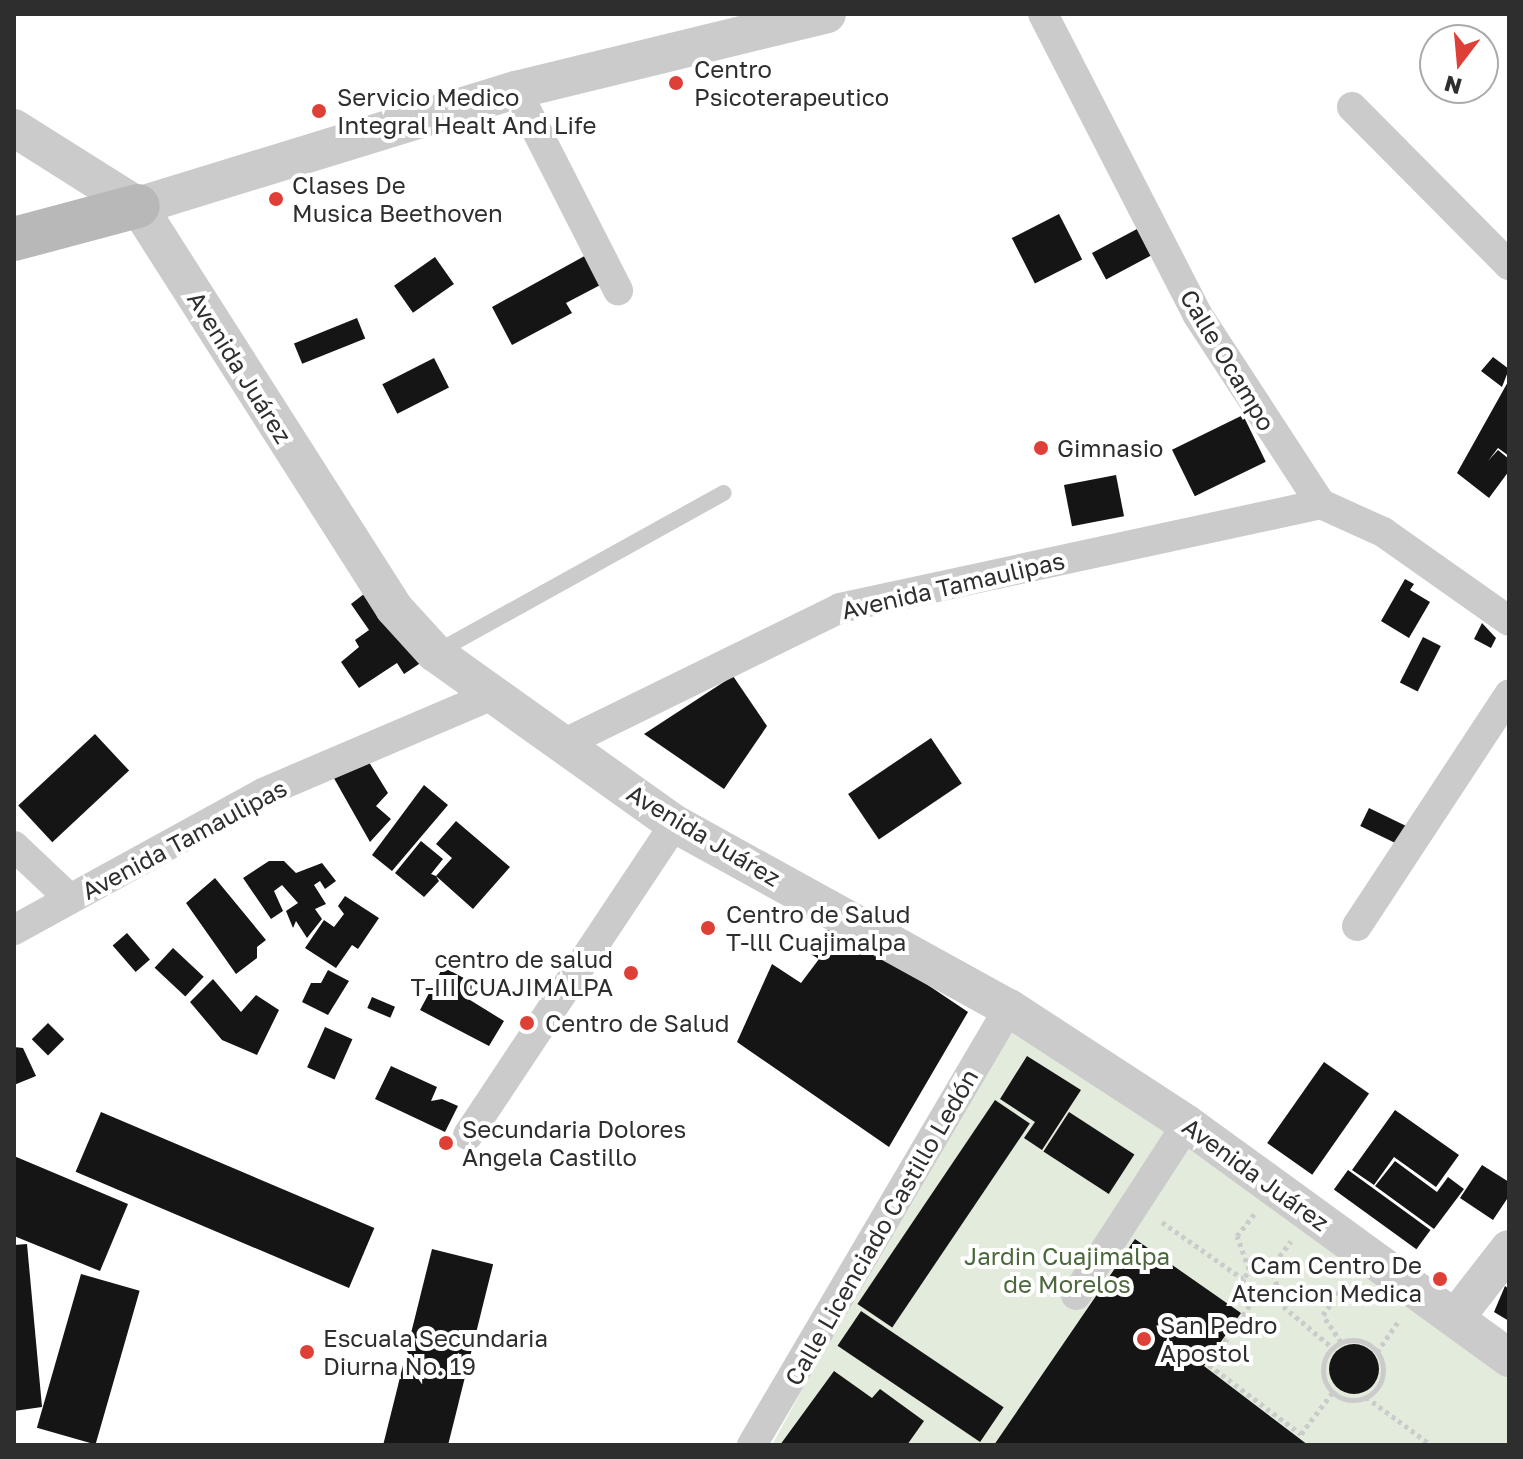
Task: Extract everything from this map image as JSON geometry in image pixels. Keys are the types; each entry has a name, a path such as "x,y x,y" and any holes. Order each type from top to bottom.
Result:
{"main road":[{"path":"14,239 138,206"}],"street":[{"path":"138,206 516,90 827,14"},
{"name":"Calle Ocampo","path":"1043,14 1197,314 1321,504"},
{"path":"516,90 618,290"},
{"path":"1352,107 1509,265"},
{"name":"Avenida Juárez","path":"14,128 138,206 394,608 435,653 490,696 675,824 1009,1008 1187,1124 1509,1358"},
{"path":"1321,504 1383,532 1509,621"},
{"name":"Avenida Tamaulipas","path":"563,744 840,608 1321,504"},
{"path":"1357,926 1509,695"},
{"name":"Avenida Tamaulipas","path":"14,930 265,792 490,696"},
{"path":"468,1135 675,824"},
{"path":"14,846 70,899"},
{"name":"Calle Licenciado Castillo Ledón","path":"752,1445 1009,1008"},
{"path":"1076,1295 1187,1124"},
{"path":"1456,1317 1509,1249"}],"lane":[{"path":"435,653 724,493"}],"path":[{"path":"1249,1269 1237,1236 1274,1186"},
{"path":"1151,1214 1243,1279"},
{"path":"1254,1299 1244,1290 1243,1279 1249,1269 1259,1265 1273,1273 1277,1285 1271,1296"},
{"path":"1341,1342 1323,1315 1346,1280"},
{"path":"1333,1348 1271,1296 1254,1299 1209,1365 1301,1434 1333,1392"},
{"path":"1377,1352 1409,1305"},
{"path":"1366,1397 1383,1376 1377,1352 1359,1341 1341,1342 1333,1348 1323,1373 1333,1392 1347,1399 1366,1397 1431,1445"}],"green space":[{"name":"Jardin Cuajimalpa de Morelos","path":"1003,1019 1509,1360 1509,1445 772,1445"}],"building":[{"path":"1059,214 1082,259 1035,284 1012,238"},
{"path":"1137,229 1151,255 1106,279 1092,253"},
{"path":"590,253 606,282 566,303 572,313 512,345 492,307"},
{"path":"435,257 454,284 413,313 394,286"},
{"path":"357,318 365,338 302,364 294,343"},
{"path":"1493,357 1509,369 1502,387 1481,371"},
{"path":"434,358 449,387 397,414 382,384"},
{"path":"1509,380 1509,456 1498,448 1488,461 1498,450 1509,459 1509,471 1489,498 1457,473"},
{"path":"1243,415 1266,462 1195,496 1172,450"},
{"path":"1116,475 1124,516 1072,526 1064,485"},
{"path":"1405,579 1414,584 1410,590 1430,602 1409,638 1381,621"},
{"path":"373,587 422,662 404,674 397,663 359,688 341,662 359,647 355,640 369,630 351,604"},
{"path":"1482,623 1496,638 1491,648 1474,639"},
{"path":"1423,637 1441,646 1418,692 1400,682"},
{"path":"733,676 767,726 724,789 644,734"},
{"path":"95,734 129,771 52,842 18,806"},
{"path":"931,738 962,784 879,840 848,794"},
{"path":"364,754 388,793 376,806 391,819 370,842 331,773"},
{"path":"424,785 448,805 392,871 372,855"},
{"path":"1369,808 1408,827 1399,845 1360,826"},
{"path":"456,821 510,867 473,909 436,876 452,858 436,844"},
{"path":"421,841 443,859 431,874 439,881 424,897 395,873"},
{"path":"269,861 284,861 296,873 322,863 336,881 325,889 320,881 314,885 326,904 315,909 322,919 307,938 296,921 293,928 286,911 298,903 282,885 274,891 283,911 271,919 243,878"},
{"path":"215,878 266,940 257,947 257,958 236,974 186,903"},
{"path":"345,896 379,918 358,949 352,945 336,968 305,948 324,920 334,927 344,914 338,906"},
{"path":"834,922 968,1012 889,1147 737,1042 772,964 801,983 819,959 809,953"},
{"path":"127,933 150,959 136,972 113,945"},
{"path":"173,948 204,977 185,996 155,968"},
{"path":"443,967 477,985 470,1000 504,1021 489,1046 420,1010"},
{"path":"328,970 349,981 328,1015 302,1002 311,983 321,983"},
{"path":"213,979 241,1012 256,995 279,1010 257,1055 222,1040 190,1002"},
{"path":"372,997 395,1007 390,1018 367,1008"},
{"path":"48,1023 64,1039 48,1056 32,1039"},
{"path":"325,1027 352,1039 335,1079 307,1067"},
{"path":"14,1047 23,1048 36,1076 14,1085"},
{"path":"1027,1056 1081,1090 1042,1150 1024,1138 1035,1122 1000,1099"},
{"path":"1324,1062 1369,1094 1312,1175 1267,1143"},
{"path":"391,1066 437,1087 431,1101 442,1099 458,1106 445,1132 375,1099"},
{"path":"995,1100 1030,1123 892,1327 857,1304"},
{"path":"1395,1110 1459,1155 1436,1187 1394,1157 1374,1185 1352,1170"},
{"path":"101,1112 374,1228 349,1288 76,1172"},
{"path":"1069,1112 1134,1154 1109,1194 1043,1151"},
{"path":"14,1156 128,1204 100,1271 14,1236"},
{"path":"1395,1161 1437,1192 1448,1177 1464,1189 1434,1229 1375,1186"},
{"path":"1482,1165 1509,1182 1509,1196 1493,1220 1460,1198"},
{"path":"1348,1170 1431,1230 1416,1249 1334,1189"},
{"name":"San Pedro Apostol","path":"1135,1239 1241,1313 1204,1366 1308,1445 994,1445"},
{"path":"27,1244 42,1407 14,1411 14,1245"},
{"path":"432,1249 493,1264 448,1445 383,1445"},
{"path":"81,1274 140,1291 96,1445 37,1428"},
{"path":"1505,1286 1509,1289 1509,1321 1494,1312"},
{"path":"861,1311 1004,1407 980,1442 838,1346"},
{"path":"1354,1344 1372,1351 1379,1369 1372,1387 1354,1394 1336,1387 1329,1369 1336,1351"},
{"path":"834,1371 872,1398 880,1389 924,1421 907,1445 780,1445"}],"place":[{"name":"Centro Psicoterapeutico","path":"676,83"},
{"name":"Servicio Medico Integral Healt And Life","path":"319,111"},
{"name":"Clases De Musica Beethoven","path":"276,199"},
{"name":"Gimnasio","path":"1041,448"},
{"name":"Centro de Salud T-lll Cuajimalpa","path":"708,928"},
{"name":"centro de salud T-III CUAJIMALPA","path":"631,973"},
{"name":"Centro de Salud","path":"527,1023"},
{"name":"Secundaria Dolores Angela Castillo","path":"446,1143"},
{"name":"Cam Centro De Atencion Medica","path":"1440,1279"},
{"name":"San Pedro Apostol","path":"1144,1339"},
{"name":"Escuala Secundaria Diurna No. 19","path":"307,1352"}]}
